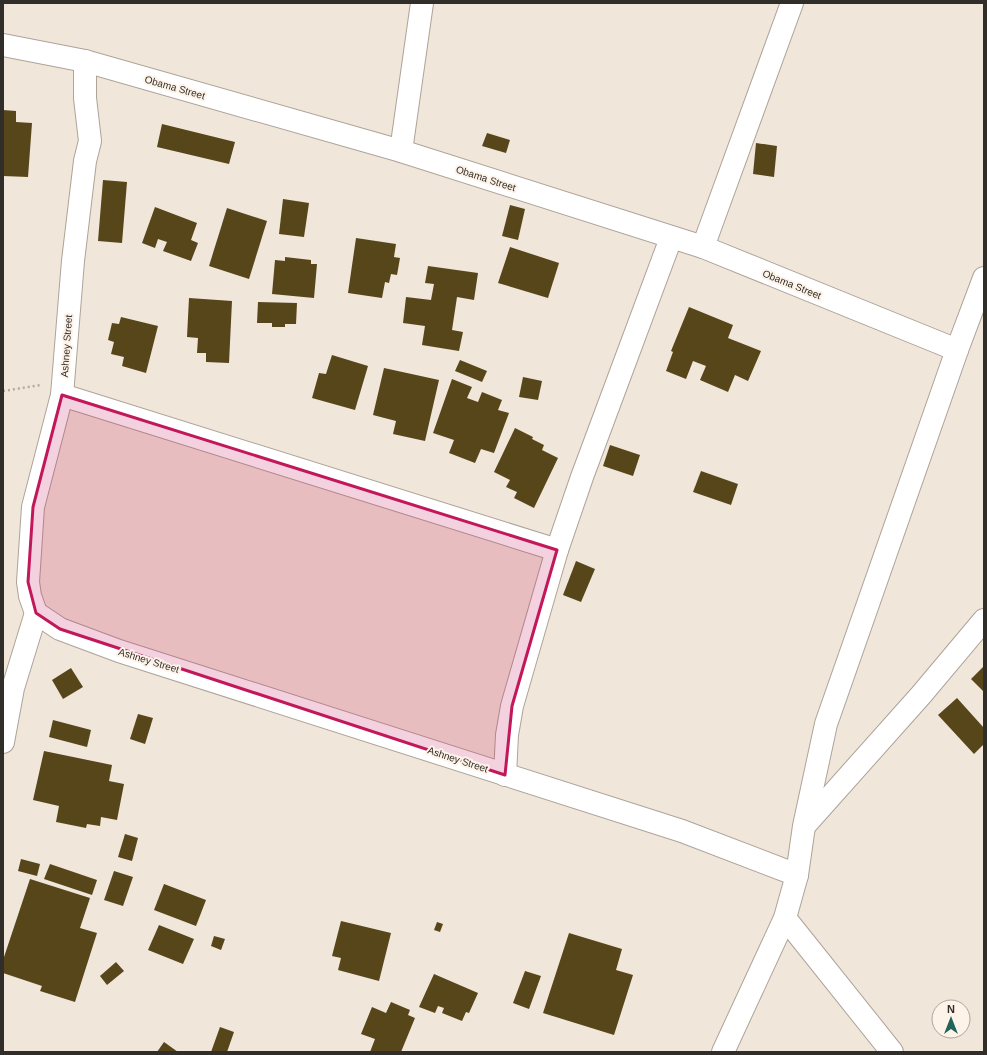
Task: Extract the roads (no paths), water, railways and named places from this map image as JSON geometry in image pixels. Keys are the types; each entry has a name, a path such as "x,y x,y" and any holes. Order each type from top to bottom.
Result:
{"street":[{"path":"401,151 422,3"},
{"path":"703,247 792,3"},
{"name":"Obama Street","path":"3,45 85,61 401,151 670,238 703,247 957,350"},
{"name":"Ashney Street","path":"85,61 85,98 90,141 85,162 73,261 62,396 33,506 28,582 30,596 36,613 60,630 119,651 682,831 797,874"},
{"path":"505,775 507,735 512,706 557,550 584,469 670,238"},
{"path":"723,1052 785,918 797,874 804,826 826,724 957,350 984,278"},
{"path":"62,396 557,550"},
{"path":"3,742 13,688 36,613"},
{"path":"804,826 921,695 984,620"},
{"path":"785,918 892,1052"}]}
